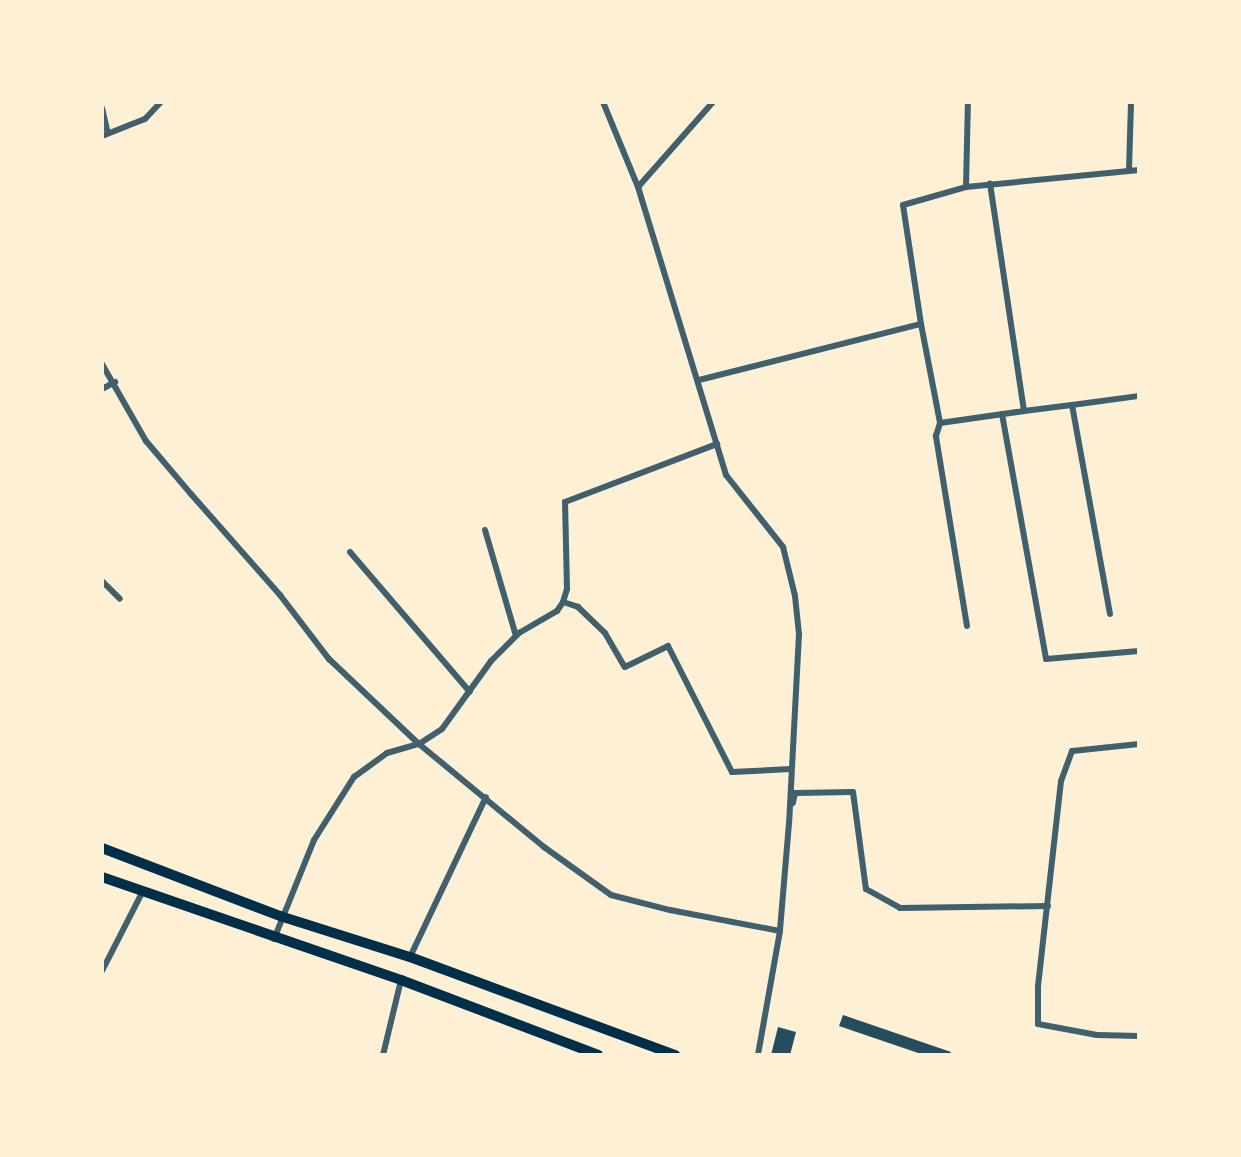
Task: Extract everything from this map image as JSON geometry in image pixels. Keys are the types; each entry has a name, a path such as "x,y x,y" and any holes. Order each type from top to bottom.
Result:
{"highway":[{"path":"102,848 280,916 410,957 675,1055"},
{"path":"102,877 274,939 401,980 598,1055"}],"street":[{"path":"102,108 105,135 145,119 161,102"},
{"path":"603,102 638,187 726,475 783,547 795,596 799,634 789,823 780,931 758,1055"},
{"path":"638,187 713,102"},
{"path":"966,187 968,102"},
{"path":"1129,170 1131,102"},
{"path":"967,626 938,459 936,436 940,423 903,205 966,187 1139,170"},
{"path":"990,184 1024,411"},
{"path":"699,380 921,324"},
{"path":"102,364 146,441 280,595 329,659 419,744 544,847 611,895 780,931"},
{"path":"102,389 115,382"},
{"path":"940,423 1139,396"},
{"path":"1072,405 1110,614"},
{"path":"1002,414 1046,659 1139,651"},
{"path":"274,939 280,916 314,840 354,777 387,753 419,744 442,729 491,661 516,636 557,611 563,602 567,589 565,502 717,444"},
{"path":"485,530 516,636"},
{"path":"350,552 470,692"},
{"path":"102,581 120,599"},
{"path":"563,602 578,607 605,633 625,667 668,646 732,772 791,769"},
{"path":"1139,744 1072,751 1061,781 1038,987 1038,1024 1097,1035 1139,1036"},
{"path":"789,823 795,793 853,792 866,889 900,908 1048,906"},
{"path":"410,957 486,797"},
{"path":"102,971 142,893"},
{"path":"383,1055 401,980"}],"building":[{"path":"843,1015 951,1052 949,1055 924,1055 839,1026"},
{"path":"778,1027 796,1032 790,1055 771,1055"}]}
